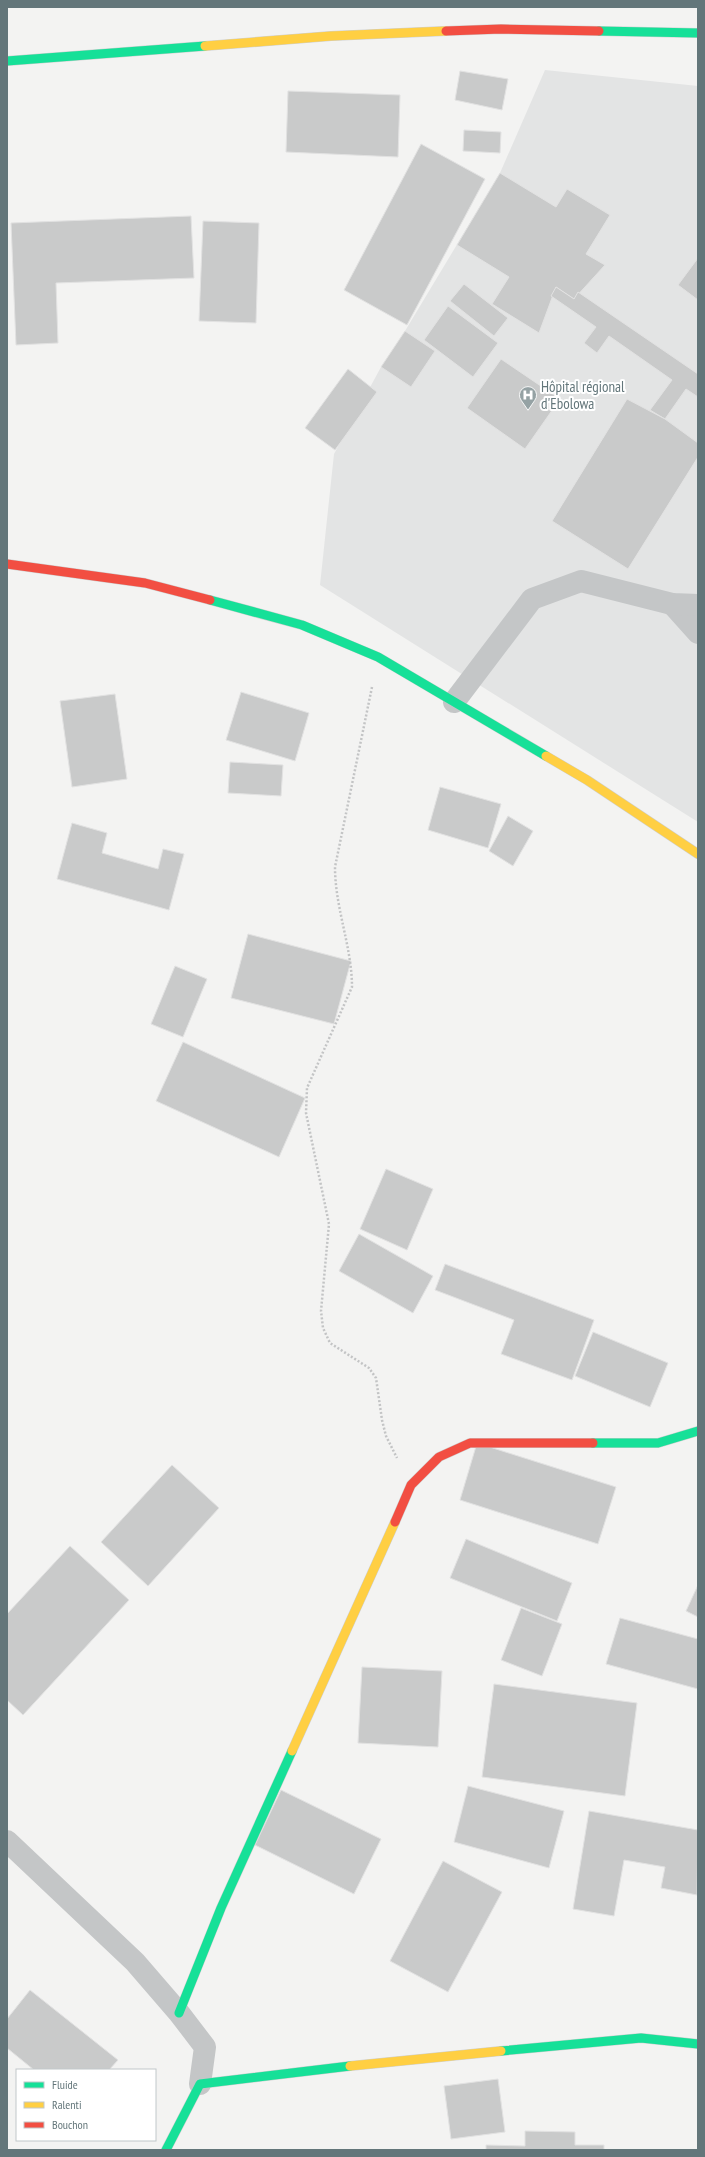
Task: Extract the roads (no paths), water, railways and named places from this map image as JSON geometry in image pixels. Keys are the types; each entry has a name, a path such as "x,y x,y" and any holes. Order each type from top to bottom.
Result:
{"street":[{"path":"7,61 347,36 501,30 698,32"},
{"path":"7,564 144,583 302,625 378,657 587,780 698,854"},
{"path":"454,702 532,599 581,581 672,604 698,606"},
{"path":"672,604 698,633"},
{"path":"179,2013 224,1901 411,1485 439,1456 470,1443 658,1443 698,1431"},
{"path":"7,1841 135,1962 179,2013 205,2047 200,2084 166,2150"},
{"path":"200,2084 372,2063 641,2038 698,2044"}],"place":[{"name":"Hôpital régional d'Ebolowa","path":"528,410"}]}
